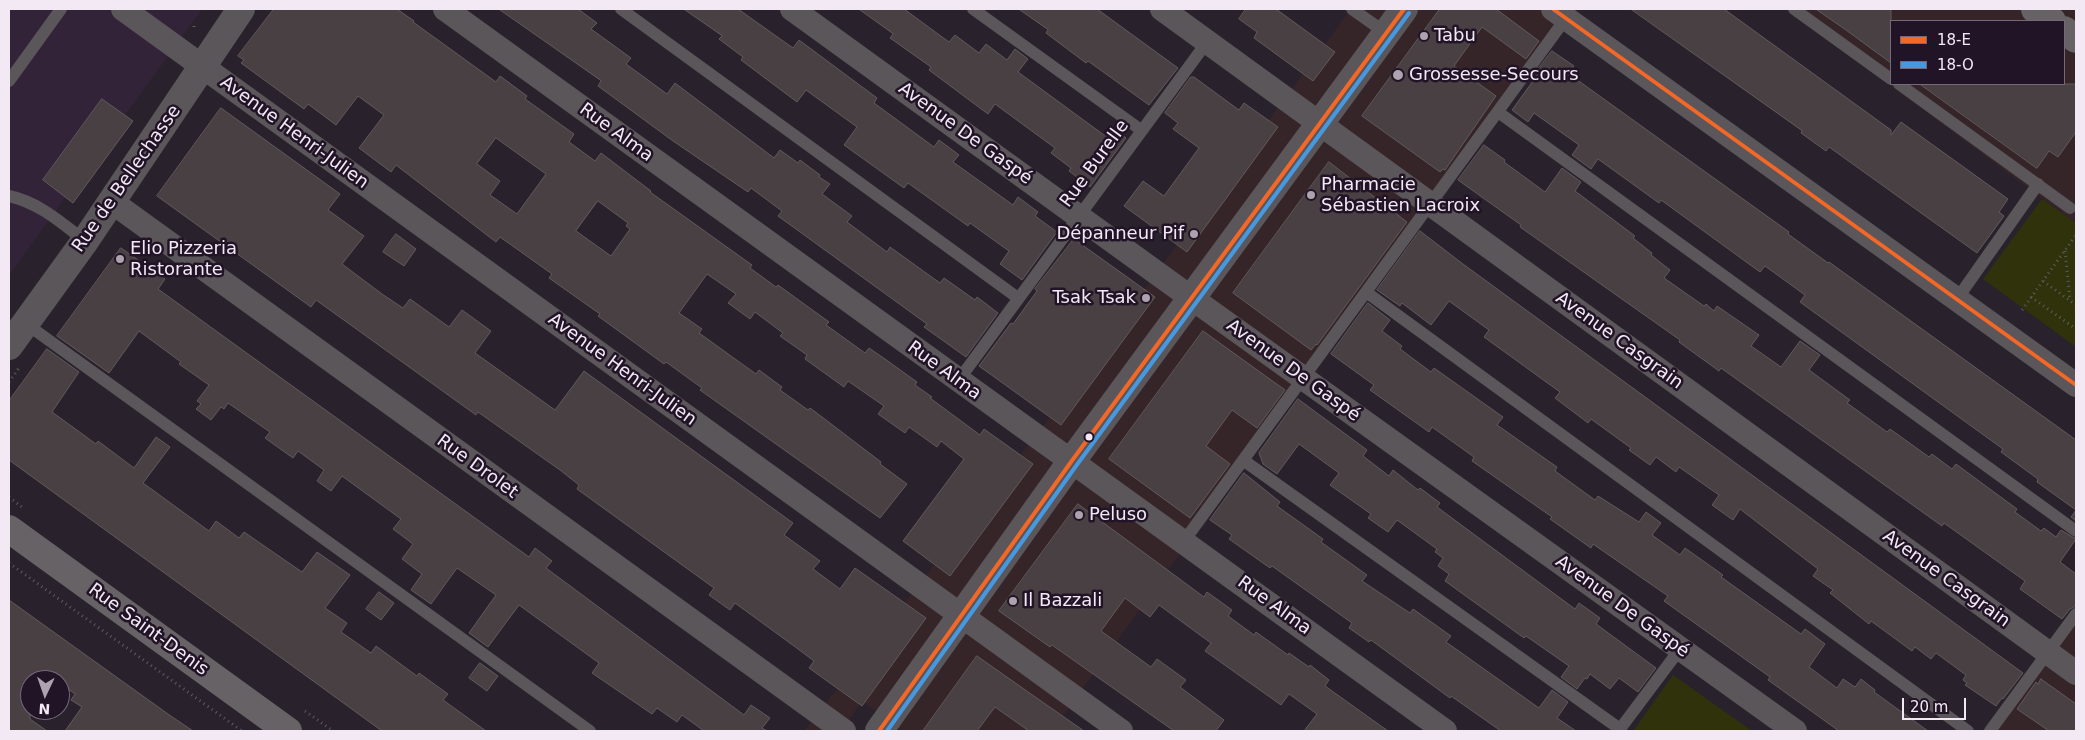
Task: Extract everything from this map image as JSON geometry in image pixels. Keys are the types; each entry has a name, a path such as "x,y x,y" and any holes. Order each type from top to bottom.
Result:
{"main road":[{"path":"2035,9 2051,20"},
{"path":"2065,31 2076,39"},
{"name":"Rue Saint-Denis","path":"9,529 288,731"}],"street":[{"name":"Avenue Henri-Julien","path":"123,9 1121,731"},
{"name":"Rue de Bellechasse","path":"9,346 112,202 241,9"},
{"name":"Rue Alma","path":"445,9 1445,731"},
{"name":"Avenue De Gaspé","path":"792,9 1302,378 1795,731"},
{"name":"Avenue Casgrain","path":"1162,9 2076,673"},
{"path":"879,731 1071,462 1404,9"},
{"path":"1564,12 2076,385"},
{"name":"Rue Drolet","path":"112,202 844,731"}],"lane":[{"path":"9,81 61,9"},
{"path":"621,9 1018,298"},
{"path":"973,9 1142,130"},
{"path":"1352,9 1386,33"},
{"path":"1794,9 1890,77"},
{"path":"1184,541 1498,112 1564,12"},
{"name":"Rue Burelle","path":"958,381 1207,42"},
{"path":"1899,85 2070,208"},
{"path":"1498,112 2076,531"},
{"path":"1957,299 2038,184"},
{"path":"9,196 24,199 55,218 85,241"},
{"path":"1366,292 1968,731"},
{"path":"25,323 590,731"},
{"path":"1243,460 1620,730 1680,649"},
{"path":"1990,731 2076,614"}],"path":[{"path":"2022,310 2076,236"},
{"path":"2065,251 2070,300"},
{"path":"2043,281 2076,305"},
{"path":"2070,291 2076,290"},
{"path":"2031,297 2076,329"},
{"name":"Rue Saint-Denis","path":"9,563 242,731"}],"shaded area":[{"path":"9,9 202,9 9,275"},
{"path":"1351,9 1573,9 1052,731 902,731 862,701 841,731 804,731 1044,425"},
{"path":"1788,9 2076,9 2076,219 2074,222 1890,85 2065,85 2065,20 1890,20 1890,85"},
{"path":"2076,617 2076,731 1993,731"}],"green space":[{"path":"2042,199 2074,222 2076,219 2076,347 1983,279"},
{"path":"1673,675 1752,731 1633,731"}],"building":[{"path":"274,9 397,9 496,82 500,76 527,96 525,99 574,134 569,142 595,161 601,153 650,192 752,265 750,268 776,287 778,285 829,322 826,325 865,353 869,348 885,359 917,382 915,385 932,397 930,398 980,435 984,429 1033,464 950,576 903,541 964,459 941,441 937,447 909,427 905,433 878,414 884,406 848,381 844,387 805,359 807,355 780,336 783,333 755,312 750,319 728,303 736,294 707,274 679,313 702,329 699,333 756,374 759,370 782,387 780,390 808,410 810,408 907,484 880,518 700,390 702,388 666,362 664,364 598,316 600,314 549,278 552,274 500,237 496,242 396,165 391,172 359,148 384,115 358,96 336,125 308,104 304,109 241,63 244,60 238,56","holes":["496,138 546,174 517,214 490,195 500,181 477,164","598,201 628,223 626,226 630,229 611,256 576,231"]},
{"path":"499,9 578,9 597,23 591,29 631,58 626,64 667,94 675,83 774,158 780,150 798,163 800,160 830,184 822,194 852,216 847,222 887,252 890,247 940,283 944,278 975,300 977,297 998,313 966,357 924,327 927,324 778,216 782,211 751,188 748,192 673,141 598,86 601,81"},
{"path":"684,9 738,9 793,48 799,40 877,98 874,103 934,147 939,140 959,155 953,162 1013,205 1018,197 1038,212 1035,216 1057,232 1022,280 1000,264 1009,251 970,223 968,226 908,183 904,188 844,145 857,127 806,90 797,102 741,60 743,57 719,39 722,36"},
{"path":"859,9 904,9 949,42 955,35 979,53 986,44 1007,60 1015,49 1028,59 1018,72 1104,135 1110,126 1126,138 1090,187 1069,171 1071,168 1051,153 1055,148 995,104 988,114 929,70 931,67 890,38 893,34"},
{"path":"1019,9 1097,9 1178,68 1149,105 1088,61 1086,63 1046,33 1048,30"},
{"path":"1246,9 1276,9 1335,52 1313,81 1254,38 1257,32 1239,19"},
{"path":"1440,9 1496,9 1539,41 1526,59 1482,27 1454,66 1496,96 1445,170 1443,169 1440,172 1362,116"},
{"path":"1631,9 1724,9 1891,130 1891,135 1901,122 2008,199 1999,212 2004,216 1977,253 1829,147 1826,151 1801,133 1802,131"},
{"path":"1816,9 1891,9 1890,62"},
{"path":"1552,51 1574,66 1569,74 1789,232 1788,234 1828,263 2076,440 2076,510 2037,482 2038,479 2001,452 2003,449 1800,302 1805,295 1765,266 1760,272 1661,200 1659,203 1598,159 1591,169 1572,155 1579,145 1534,113 1528,122 1512,110 1541,70 1539,68"},
{"path":"1191,77 1194,77 1239,110 1244,103 1278,127 1187,252 1124,206 1143,181 1164,196 1199,148 1173,129 1178,123 1165,113"},
{"path":"2076,84 2076,132 2058,157 2049,151 2037,168 1921,85"},
{"path":"102,99 133,121 73,203 43,180"},
{"path":"221,108 340,194 328,210 364,236 342,264 382,294 403,308 410,299 449,327 462,310 491,331 475,353 555,410 584,371 793,523 784,535 820,561 813,569 840,589 855,568 926,618 862,706 809,668 814,661 735,603 730,610 709,595 714,588 577,489 579,485 560,470 478,412 476,415 316,300 311,307 157,196"},
{"path":"1484,145 1545,192 1562,168 1581,182 1575,191 1635,236 1633,238 1670,270 1664,278 1704,306 1706,304 1714,311 1717,306 1759,335 1751,346 1781,367 1800,341 1820,355 1809,370 1850,400 1847,403 1887,432 1890,429 1929,457 1932,454 1952,469 1956,464 2017,509 2015,512 2041,531 2044,528 2056,537 2061,530 2076,539 2060,562 2076,574 2076,606 2070,609 2062,619 2020,589 2025,581 1944,523 1942,526 1721,368 1719,371 1679,342 1680,340 1520,227 1521,225 1458,180"},
{"path":"1329,162 1407,222 1317,345 1311,350 1233,293"},
{"path":"1420,231 2023,673 1996,706 1965,685 1967,683 1963,680 1966,675 1936,653 1931,659 1915,647 1912,651 1871,621 1869,624 1830,593 1833,590 1813,576 1818,569 1740,509 1733,520 1712,505 1719,495 1679,467 1676,472 1656,457 1650,465 1629,450 1631,448 1591,419 1588,423 1555,398 1560,392 1484,337 1489,330 1449,301 1431,325 1402,303 1400,306 1377,290"},
{"path":"396,234 416,249 404,266 383,252"},
{"path":"1074,239 1155,297 1061,425 979,366 1011,323 1013,324 1037,291 1035,289"},
{"path":"121,248 165,279 158,289 529,557 535,548 552,561 546,568 744,715 751,705 770,718 762,728 767,731 704,731 682,715 677,722 657,708 652,714 592,673 599,663 519,605 488,647 469,633 496,595 457,568 431,604 411,590 422,574 402,559 413,544 393,529 401,519 342,476 331,491 317,481 324,470 298,451 293,458 265,438 270,432 228,403 224,409 221,407 211,420 196,409 201,404 197,401 209,385 179,364 181,362 139,331 109,373 57,336"},
{"path":"1368,303 1390,320 1382,331 1402,346 1400,349 1431,372 1434,368 1503,417 1497,425 1557,467 1555,471 1595,500 1598,496 1639,522 1646,512 1661,523 1652,535 1680,555 1685,548 1723,575 1721,577 1801,634 1805,629 1825,644 1809,667 1837,688 1843,679 1855,687 1861,679 1875,690 1874,692 1928,731 1839,731 1768,680 1770,677 1664,601 1668,596 1593,544 1591,548 1550,519 1552,517 1472,461 1474,457 1432,427 1429,432 1370,390 1374,385 1331,354"},
{"path":"1203,331 1285,390 1257,428 1232,410 1206,446 1230,464 1190,518 1109,459"},
{"path":"47,349 79,372 52,412 96,444 98,441 134,468 156,437 170,447 143,483 209,531 216,521 239,538 244,532 302,572 317,552 350,575 325,608 347,623 341,632 371,653 376,646 417,676 419,673 448,694 443,700 486,731 382,731 9,460 9,401"},
{"path":"1298,399 1367,450 1363,456 1389,476 1393,470 1418,490 1420,488 1440,503 1437,507 1575,609 1579,603 1600,618 1596,624 1656,668 1638,692 1619,678 1610,689 1590,674 1577,689 1561,677 1569,666 1526,636 1524,638 1445,581 1449,574 1438,566 1443,558 1435,552 1437,549 1397,520 1388,532 1368,518 1371,514 1330,485 1339,473 1299,444 1277,474 1263,464 1259,453"},
{"path":"1244,473 1280,502 1277,506 1323,539 1321,542 1367,575 1362,581 1410,613 1413,609 1451,636 1446,642 1539,708 1552,690 1568,702 1557,718 1576,731 1501,731 1451,696 1450,698 1371,640 1369,642 1349,628 1352,623 1272,566 1270,568 1229,539 1232,535 1210,520"},
{"path":"1078,504 1204,597 1207,592 1232,610 1228,616 1254,635 1256,632 1288,655 1289,653 1309,667 1310,665 1329,680 1325,686 1388,731 1304,731 1317,714 1289,694 1281,705 1205,651 1211,643 1159,605 1150,617 1125,598 1101,631 1151,667 1157,659 1186,680 1180,687 1224,720 1216,731 1174,731 1052,645 1050,647 999,611"},
{"path":"2076,510 2076,521 2071,517"},
{"path":"379,592 394,603 381,620 366,609"},
{"path":"9,600 193,731 65,731 82,707 71,700 75,694 70,690 70,670 20,670 20,720 31,720 47,731 9,731"},
{"path":"977,656 1084,731 1029,731 995,707 977,731 923,731"},
{"path":"480,663 498,676 487,691 469,678"},
{"path":"2041,679 2076,704 2076,731 2049,731 2017,709 2036,682 2038,684"}],"transit line":[{"name":"18-E","path":"879,731 1071,462 1404,9"},
{"name":"18-E","path":"1553,9 2076,385"},
{"name":"18-O","path":"887,731 1076,466 1409,13"}],"place":[{"name":"Tabu","path":"1424,36"},
{"name":"Grossesse-Secours","path":"1398,75"},
{"name":"Pharmacie Sébastien Lacroix","path":"1311,195"},
{"name":"Dépanneur Pif","path":"1194,234"},
{"name":"Elio Pizzeria Ristorante","path":"120,259"},
{"name":"Tsak Tsak","path":"1146,298"},
{"name":"Peluso","path":"1079,515"},
{"name":"Il Bazzali","path":"1013,601"}]}
